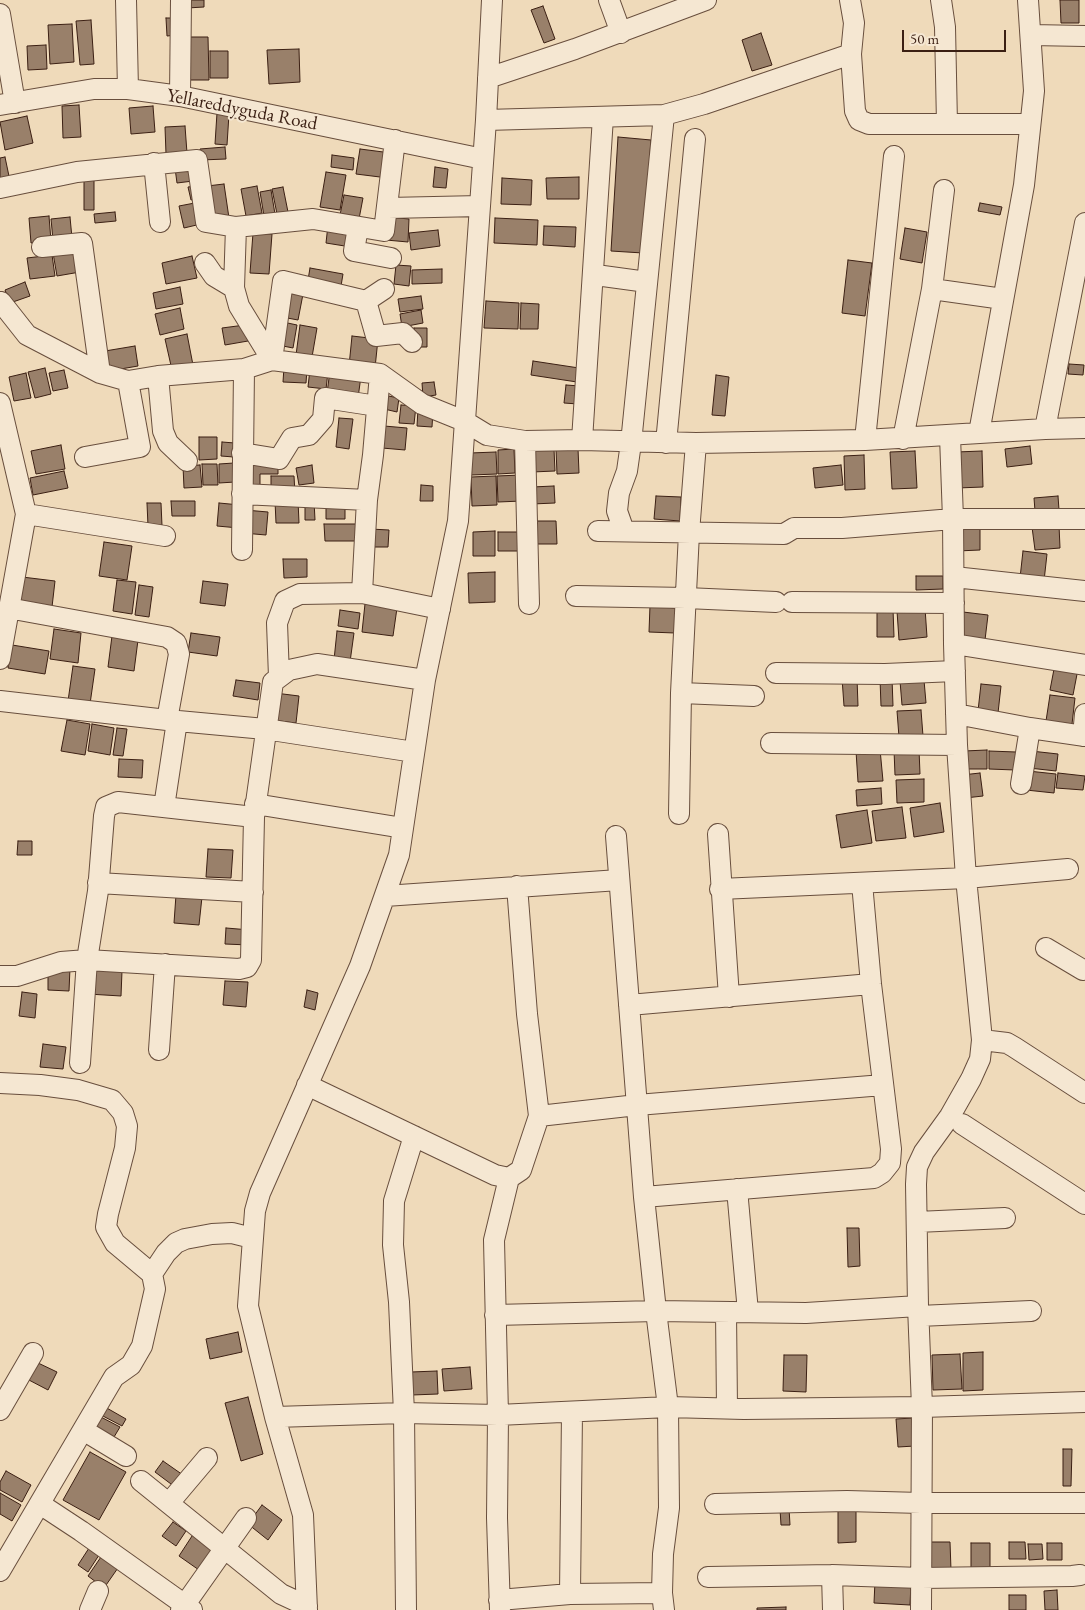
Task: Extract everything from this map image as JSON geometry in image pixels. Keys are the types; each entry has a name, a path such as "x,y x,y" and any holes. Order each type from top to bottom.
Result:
{"street":[{"path":"126,0 128,89"},
{"path":"180,96 181,0"},
{"path":"307,1608 303,1515 275,1417 248,1306 255,1211 260,1193 360,966 399,855 425,680 458,521 486,120 492,0"},
{"path":"609,0 621,33"},
{"path":"488,78 621,33 706,0"},
{"path":"850,0 854,23 851,54 855,111 860,120 869,124 1030,124"},
{"path":"941,0 945,26 947,124"},
{"path":"979,433 1024,185 1034,91 1028,0"},
{"path":"0,14 7,104"},
{"path":"1031,35 1085,36"},
{"path":"486,120 664,115 704,104 851,54"},
{"name":"Yellareddyguda Road","path":"7,104 94,89 128,89 180,96 483,159"},
{"path":"624,531 617,511 619,492 627,471 631,443 664,115"},
{"path":"582,440 603,117"},
{"path":"666,443 695,138"},
{"path":"0,188 77,172 197,160 206,222 236,227 313,219 384,231 395,140"},
{"path":"865,440 894,156"},
{"path":"154,163 160,222"},
{"path":"903,439 932,289 944,190"},
{"path":"388,208 480,206"},
{"path":"1045,429 1085,223"},
{"path":"236,227 234,288 240,306 272,360"},
{"path":"358,227 354,251 391,258"},
{"path":"42,247 82,243 100,373"},
{"path":"205,263 214,276 234,288"},
{"path":"603,276 647,282"},
{"path":"272,360 283,282 366,301 384,289"},
{"path":"932,289 1003,299"},
{"path":"0,301 27,335 100,373 128,381 158,376 244,369 272,360 380,374 422,404 464,421 487,435 526,441 582,440 631,443 696,443 865,440 1085,428"},
{"path":"366,301 376,336 403,333 412,342"},
{"path":"242,550 244,369"},
{"path":"362,593 367,500 380,374"},
{"path":"158,376 163,431 168,443 187,461"},
{"path":"85,457 140,447 128,381"},
{"path":"242,453 279,459 292,438 309,435 323,419 325,398 377,406"},
{"path":"0,403 7,461 26,514 0,648 0,659"},
{"path":"921,1610 922,1407 918,1311 917,1167 924,1152 950,1116 972,1079 980,1059 982,1040 966,878 957,745 950,436"},
{"path":"526,441 529,604"},
{"path":"679,814 681,693 689,533 696,443"},
{"path":"242,494 367,500"},
{"path":"26,514 165,536"},
{"path":"598,531 784,534 794,528 842,528 953,519 1085,519"},
{"path":"954,577 1085,591"},
{"path":"279,677 278,623 284,601 300,594 362,593 440,609"},
{"path":"576,596 784,602 954,603"},
{"path":"8,608 167,637 176,643 179,654 164,807"},
{"path":"954,644 1085,665"},
{"path":"0,976 17,976 62,962 87,960 239,969 247,967 251,960 255,811 273,682 289,670 317,664 425,680"},
{"path":"776,673 884,674 955,672"},
{"path":"681,693 754,696"},
{"path":"0,701 265,729 414,752"},
{"path":"956,714 1084,736 1085,714"},
{"path":"1021,784 1030,728"},
{"path":"771,743 957,745"},
{"path":"80,1063 87,960 106,807 118,802 164,807 255,811 403,828"},
{"path":"718,834 720,889 729,997"},
{"path":"517,886 527,1014 539,1116 521,1170 509,1178 494,1240 498,1415 497,1518 500,1605 570,1594 663,1602 663,1554 668,1508 668,1406 644,1198 616,836"},
{"path":"720,889 966,878 1068,869"},
{"path":"385,896 619,880"},
{"path":"98,883 253,892"},
{"path":"644,1198 874,1178 882,1173 890,1163 891,1149 871,984 862,883"},
{"path":"1046,948 1084,969"},
{"path":"159,1050 165,964"},
{"path":"629,1006 871,984"},
{"path":"982,1040 1007,1043 1085,1093"},
{"path":"0,1083 40,1085 78,1090 112,1100 123,1113 127,1126 125,1148 106,1227 115,1243 152,1274 155,1289 142,1346 132,1365 114,1377 0,1571"},
{"path":"539,1116 637,1105 883,1085"},
{"path":"307,1086 495,1175 509,1178"},
{"path":"962,1124 1085,1204"},
{"path":"406,1610 404,1413 399,1302 393,1245 394,1201 414,1136"},
{"path":"890,1163 917,1167"},
{"path":"737,1190 748,1312"},
{"path":"917,1222 1005,1218"},
{"path":"152,1274 176,1243 185,1239 212,1234 232,1233 252,1238"},
{"path":"495,1315 656,1311 806,1313 1031,1310"},
{"path":"726,1312 727,1408"},
{"path":"0,1410 33,1353"},
{"path":"275,1417 404,1413 498,1415 668,1406 727,1408 922,1407 1085,1402"},
{"path":"570,1594 572,1412"},
{"path":"83,1430 126,1456"},
{"path":"169,1503 207,1458"},
{"path":"141,1480 281,1594 307,1608"},
{"path":"715,1504 848,1501 1085,1503"},
{"path":"40,1504 186,1608 246,1518"},
{"path":"708,1577 832,1575 920,1578 1080,1575"},
{"path":"832,1575 833,1610"},
{"path":"90,1610 98,1591"}],"building":[{"path":"187,0 204,0 204,7 187,8"},
{"path":"1060,0 1079,0 1079,23 1061,23"},
{"path":"543,6 555,39 544,43 531,10"},
{"path":"166,18 176,18 177,35 167,36"},
{"path":"91,20 94,64 80,65 76,21"},
{"path":"72,24 74,62 50,64 48,25"},
{"path":"761,33 772,65 752,71 742,40"},
{"path":"186,37 208,37 209,80 187,80"},
{"path":"46,45 47,69 28,70 27,46"},
{"path":"299,49 300,82 269,84 267,50"},
{"path":"210,51 228,51 228,78 210,78"},
{"path":"79,105 81,137 63,138 62,106"},
{"path":"153,106 155,132 131,134 129,108"},
{"path":"217,113 229,114 227,145 215,144"},
{"path":"27,116 33,143 5,150 0,122"},
{"path":"185,126 187,153 166,154 165,127"},
{"path":"618,137 651,140 643,253 611,251"},
{"path":"225,147 226,159 201,160 200,149"},
{"path":"360,149 391,153 388,178 356,174"},
{"path":"332,155 354,158 353,170 331,167"},
{"path":"5,157 10,181 0,183 0,158"},
{"path":"192,167 193,181 177,183 175,168"},
{"path":"435,167 448,169 446,188 433,187"},
{"path":"326,172 346,175 340,210 320,207"},
{"path":"579,177 579,199 547,199 546,178"},
{"path":"502,178 532,180 531,205 501,204"},
{"path":"84,180 94,180 94,210 84,210"},
{"path":"224,184 229,218 213,220 207,186"},
{"path":"197,186 199,198 191,200 188,187"},
{"path":"257,186 262,213 246,216 241,189"},
{"path":"283,187 288,212 277,214 272,189"},
{"path":"271,190 275,214 264,216 260,192"},
{"path":"344,195 363,198 359,219 340,215"},
{"path":"200,202 205,223 184,228 179,206"},
{"path":"980,203 1002,207 1000,215 978,211"},
{"path":"115,212 116,221 95,223 94,214"},
{"path":"49,216 51,241 31,243 29,218"},
{"path":"70,217 72,238 53,240 51,219"},
{"path":"388,217 409,219 408,242 386,240"},
{"path":"495,218 538,220 537,245 494,243"},
{"path":"328,225 353,228 351,247 326,243"},
{"path":"544,226 576,227 575,247 543,245"},
{"path":"905,228 927,232 922,263 900,259"},
{"path":"438,230 440,246 411,250 409,233"},
{"path":"253,233 272,234 269,274 250,273"},
{"path":"76,249 80,272 57,276 53,253"},
{"path":"52,255 55,276 30,279 27,258"},
{"path":"192,256 197,278 166,284 162,263"},
{"path":"848,260 872,263 865,316 842,313"},
{"path":"396,265 411,266 409,286 394,284"},
{"path":"310,268 343,274 340,292 307,286"},
{"path":"442,269 442,283 412,284 412,270"},
{"path":"25,282 30,296 10,303 5,290"},
{"path":"288,286 304,289 298,320 282,317"},
{"path":"180,287 183,304 156,309 153,293"},
{"path":"421,296 423,309 400,312 398,299"},
{"path":"486,301 519,303 518,329 484,328"},
{"path":"521,303 539,304 538,329 520,329"},
{"path":"180,308 184,329 160,335 155,314"},
{"path":"421,310 423,323 402,327 400,314"},
{"path":"283,322 297,325 293,348 278,345"},
{"path":"245,325 248,341 225,345 222,328"},
{"path":"300,325 317,328 312,357 296,355"},
{"path":"414,328 427,328 427,347 414,347"},
{"path":"187,334 193,365 172,370 165,339"},
{"path":"352,336 378,339 375,368 349,366"},
{"path":"135,346 138,366 109,371 105,351"},
{"path":"533,361 579,368 577,382 531,375"},
{"path":"1069,364 1084,365 1083,375 1068,374"},
{"path":"284,367 307,369 306,383 283,382"},
{"path":"45,368 51,394 35,398 28,372"},
{"path":"310,369 328,372 326,389 308,387"},
{"path":"64,370 68,388 53,391 49,373"},
{"path":"330,371 361,376 358,398 327,393"},
{"path":"26,373 31,398 14,401 9,377"},
{"path":"716,375 729,377 725,416 712,415"},
{"path":"434,382 436,395 423,397 422,383"},
{"path":"566,385 580,386 578,404 564,403"},
{"path":"383,395 399,398 397,412 380,408"},
{"path":"401,405 416,406 414,424 399,423"},
{"path":"418,409 433,410 432,427 417,426"},
{"path":"339,418 353,419 349,449 336,447"},
{"path":"384,426 407,428 405,450 382,448"},
{"path":"199,437 217,437 217,459 199,460"},
{"path":"222,442 235,443 234,457 221,456"},
{"path":"61,445 65,469 36,474 31,451"},
{"path":"1030,446 1032,464 1007,467 1005,449"},
{"path":"578,448 579,473 557,474 556,449"},
{"path":"514,449 515,473 498,474 498,450"},
{"path":"554,449 555,471 532,472 531,450"},
{"path":"915,451 917,488 892,489 890,452"},
{"path":"982,451 983,487 957,488 956,452"},
{"path":"496,452 497,474 471,475 470,453"},
{"path":"864,455 865,489 845,490 844,456"},
{"path":"244,462 278,462 278,474 260,474 260,493 244,493"},
{"path":"234,463 235,482 219,483 219,464"},
{"path":"202,464 217,464 218,485 203,485"},
{"path":"200,465 202,487 184,488 183,466"},
{"path":"312,465 314,483 299,485 296,468"},
{"path":"841,465 843,485 815,488 813,468"},
{"path":"64,471 68,488 33,495 30,478"},
{"path":"521,475 522,501 498,502 497,476"},
{"path":"271,476 294,476 295,494 271,495"},
{"path":"496,476 497,505 472,506 471,477"},
{"path":"421,485 433,486 433,501 420,501"},
{"path":"554,486 555,503 532,504 532,487"},
{"path":"656,496 681,497 680,521 654,519"},
{"path":"1058,496 1059,510 1035,511 1034,498"},
{"path":"298,500 299,523 276,523 275,501"},
{"path":"171,501 195,501 195,516 172,516"},
{"path":"305,501 314,501 315,520 305,520"},
{"path":"147,503 161,503 162,526 148,526"},
{"path":"219,503 240,505 239,528 217,526"},
{"path":"326,503 345,503 345,519 326,519"},
{"path":"245,510 268,512 266,535 243,533"},
{"path":"533,521 556,521 557,544 533,544"},
{"path":"324,524 358,524 359,541 325,541"},
{"path":"1059,525 1060,548 1035,550 1032,527"},
{"path":"980,527 980,550 957,551 957,528"},
{"path":"370,529 389,530 388,547 370,547"},
{"path":"495,531 495,556 473,556 473,532"},
{"path":"498,532 523,532 523,551 498,551"},
{"path":"104,542 132,546 127,580 99,576"},
{"path":"1023,551 1047,554 1044,581 1020,578"},
{"path":"283,559 307,559 307,577 284,578"},
{"path":"495,572 495,602 469,603 468,573"},
{"path":"916,576 943,576 943,589 916,590"},
{"path":"22,577 55,581 52,607 19,603"},
{"path":"117,580 136,582 132,614 113,611"},
{"path":"203,581 228,584 225,606 200,603"},
{"path":"139,585 153,587 149,617 135,615"},
{"path":"365,604 397,608 393,636 362,632"},
{"path":"650,606 676,608 675,633 649,632"},
{"path":"925,608 927,637 899,640 897,611"},
{"path":"877,609 893,609 894,637 877,637"},
{"path":"340,610 360,613 358,629 338,626"},
{"path":"963,612 988,615 985,640 960,637"},
{"path":"54,629 81,633 78,663 50,659"},
{"path":"337,631 354,633 350,662 334,660"},
{"path":"191,633 220,637 217,656 188,652"},
{"path":"112,636 138,640 134,671 108,667"},
{"path":"12,645 49,651 45,674 8,668"},
{"path":"1055,664 1078,669 1073,695 1050,690"},
{"path":"73,666 95,669 90,704 68,701"},
{"path":"842,678 857,678 858,706 844,706"},
{"path":"892,678 893,706 881,706 880,679"},
{"path":"236,680 260,683 258,700 233,696"},
{"path":"924,680 926,703 902,705 900,681"},
{"path":"981,684 1001,686 998,713 978,711"},
{"path":"275,693 299,696 296,723 272,720"},
{"path":"1050,695 1075,698 1072,724 1046,721"},
{"path":"921,710 923,736 899,737 897,711"},
{"path":"67,720 90,724 85,755 61,751"},
{"path":"92,724 114,728 110,755 88,751"},
{"path":"117,728 127,729 123,756 113,755"},
{"path":"880,749 883,781 858,782 856,751"},
{"path":"919,749 920,774 895,775 894,750"},
{"path":"987,750 987,769 964,769 964,751"},
{"path":"989,751 1016,752 1015,770 989,769"},
{"path":"1031,751 1058,754 1056,771 1029,768"},
{"path":"119,759 143,760 142,778 118,777"},
{"path":"1028,771 1056,774 1054,793 1026,790"},
{"path":"980,773 983,796 965,798 962,775"},
{"path":"1058,773 1085,776 1083,790 1056,788"},
{"path":"924,779 924,802 897,803 896,780"},
{"path":"881,788 882,804 857,806 856,790"},
{"path":"940,803 944,832 914,837 910,808"},
{"path":"902,807 906,838 876,841 872,811"},
{"path":"867,810 872,843 841,848 836,815"},
{"path":"18,841 32,841 32,855 17,855"},
{"path":"208,849 233,850 231,878 206,877"},
{"path":"176,895 202,897 199,925 174,923"},
{"path":"226,928 250,930 249,945 225,944"},
{"path":"48,967 70,968 69,991 48,990"},
{"path":"90,970 122,971 121,996 88,994"},
{"path":"225,981 248,982 246,1007 223,1005"},
{"path":"307,990 318,993 315,1010 304,1007"},
{"path":"22,992 37,994 35,1018 19,1016"},
{"path":"43,1044 66,1047 63,1069 40,1067"},
{"path":"847,1228 859,1228 860,1266 848,1267"},
{"path":"238,1332 242,1352 210,1359 206,1339"},
{"path":"983,1352 983,1390 963,1391 963,1353"},
{"path":"960,1354 962,1389 933,1390 932,1355"},
{"path":"784,1355 807,1355 806,1392 783,1391"},
{"path":"36,1362 57,1372 48,1390 27,1379"},
{"path":"470,1367 472,1389 444,1391 442,1369"},
{"path":"437,1371 438,1394 412,1395 411,1372"},
{"path":"248,1397 263,1454 241,1461 225,1403"},
{"path":"105,1407 126,1419 122,1426 101,1415"},
{"path":"99,1416 120,1427 114,1437 94,1427"},
{"path":"913,1418 915,1446 898,1447 896,1419"},
{"path":"1063,1449 1072,1449 1071,1486 1063,1486"},
{"path":"90,1452 126,1472 99,1520 63,1500"},
{"path":"163,1461 183,1475 175,1487 155,1472"},
{"path":"6,1471 31,1485 22,1502 0,1490 0,1482"},
{"path":"0,1493 21,1505 12,1521 0,1514"},
{"path":"262,1505 282,1520 268,1540 248,1524"},
{"path":"838,1506 856,1506 856,1542 838,1543"},
{"path":"789,1508 790,1525 781,1525 780,1509"},
{"path":"173,1522 186,1531 176,1546 162,1536"},
{"path":"194,1533 215,1548 199,1570 179,1556"},
{"path":"931,1542 950,1542 951,1570 931,1570"},
{"path":"1009,1542 1025,1542 1026,1559 1009,1559"},
{"path":"971,1543 990,1543 990,1568 971,1568"},
{"path":"1047,1543 1062,1543 1062,1560 1047,1560"},
{"path":"1028,1544 1042,1544 1043,1559 1029,1560"},
{"path":"91,1545 101,1552 88,1572 78,1565"},
{"path":"103,1554 120,1565 104,1588 88,1576"},
{"path":"875,1581 911,1583 910,1605 874,1603"},
{"path":"1057,1590 1058,1610 1045,1610 1044,1591"},
{"path":"1009,1595 1026,1595 1026,1610 1009,1610"},
{"path":"786,1607 786,1610 757,1610 757,1608"}]}
